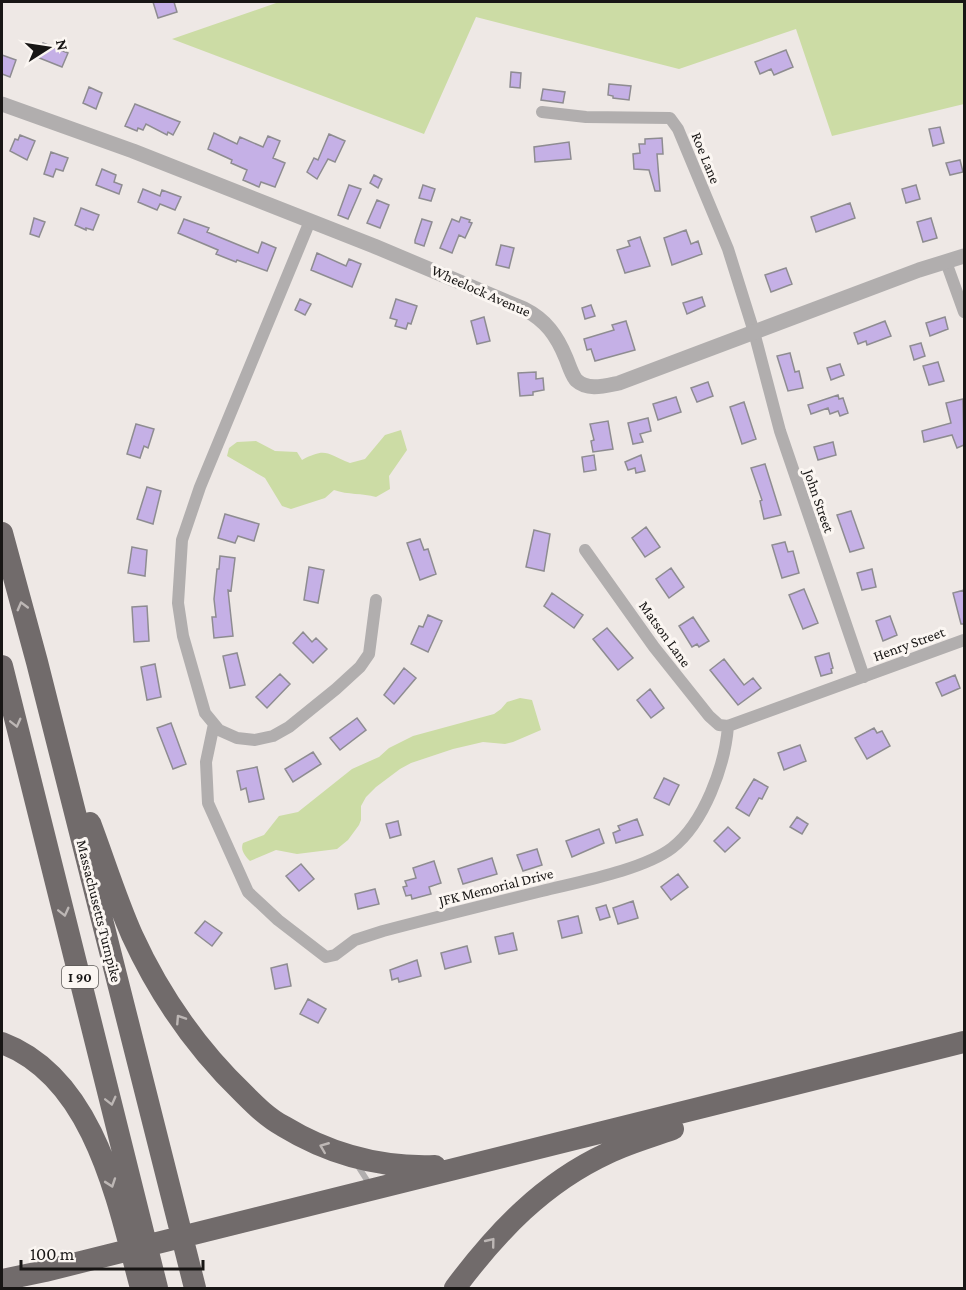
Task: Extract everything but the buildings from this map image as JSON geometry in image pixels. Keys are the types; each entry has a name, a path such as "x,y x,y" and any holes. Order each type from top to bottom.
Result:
{"highway":[{"name":"Massachusetts Turnpike","path":"2,533 37,662 195,1288"},
{"path":"37,662 78,787 132,935 189,1033 227,1077 268,1116 282,1126 317,1144 353,1157 393,1165 419,1167 484,1161"},
{"name":"I 90","path":"2,666 158,1288"},
{"path":"376,1196 484,1161 964,1042"},
{"path":"2,1043 28,1055 55,1078 88,1126 114,1192 141,1288"},
{"path":"33,1288 89,1267 376,1196 673,1129 964,1054"},
{"path":"455,1288 495,1237 544,1191 565,1176 608,1153 673,1129"},
{"path":"2,1280 45,1271 89,1267"}],"street":[{"name":"Wheelock Avenue","path":"2,104 133,151 408,259 535,315 544,321 557,339 576,380 593,387 619,383 964,256"},
{"name":"Roe Lane","path":"542,112 586,117 670,118 678,129 728,249 754,332"},
{"path":"310,221 200,487 182,540 178,603 183,636 205,713 219,730 237,738 255,740 273,736 289,727 360,667 369,654 375,600"},
{"path":"946,262 964,312"},
{"name":"John Street","path":"754,332 780,431 864,677"},
{"name":"Matson Lane","path":"585,550 654,647 709,716 719,725 728,726"},
{"name":"Henry Street","path":"864,677 964,640"},
{"path":"728,726 864,677"},
{"name":"JFK Memorial Drive","path":"214,724 206,762 208,803 248,892 278,920 326,957 335,954 355,940 383,931 595,878 661,855 680,841 701,811 722,763 728,726"}],"lane":[{"path":"353,1157 376,1196"}],"green space":[{"path":"279,2 964,2 964,104 832,136 796,29 679,69 476,17 424,134 172,39"},
{"path":"401,430 407,450 389,476 390,489 376,497 334,490 325,498 291,509 282,506 265,478 227,456 229,448 237,442 256,441 275,451 297,452 302,460 326,453 350,463 365,459 385,435"},
{"path":"520,698 532,700 541,730 505,744 483,742 453,749 400,769 366,797 361,806 359,825 348,840 337,849 297,854 276,850 250,861 243,853 243,843 264,835 279,816 298,812 352,769 379,757 389,748 413,736 494,714 507,702"}]}
